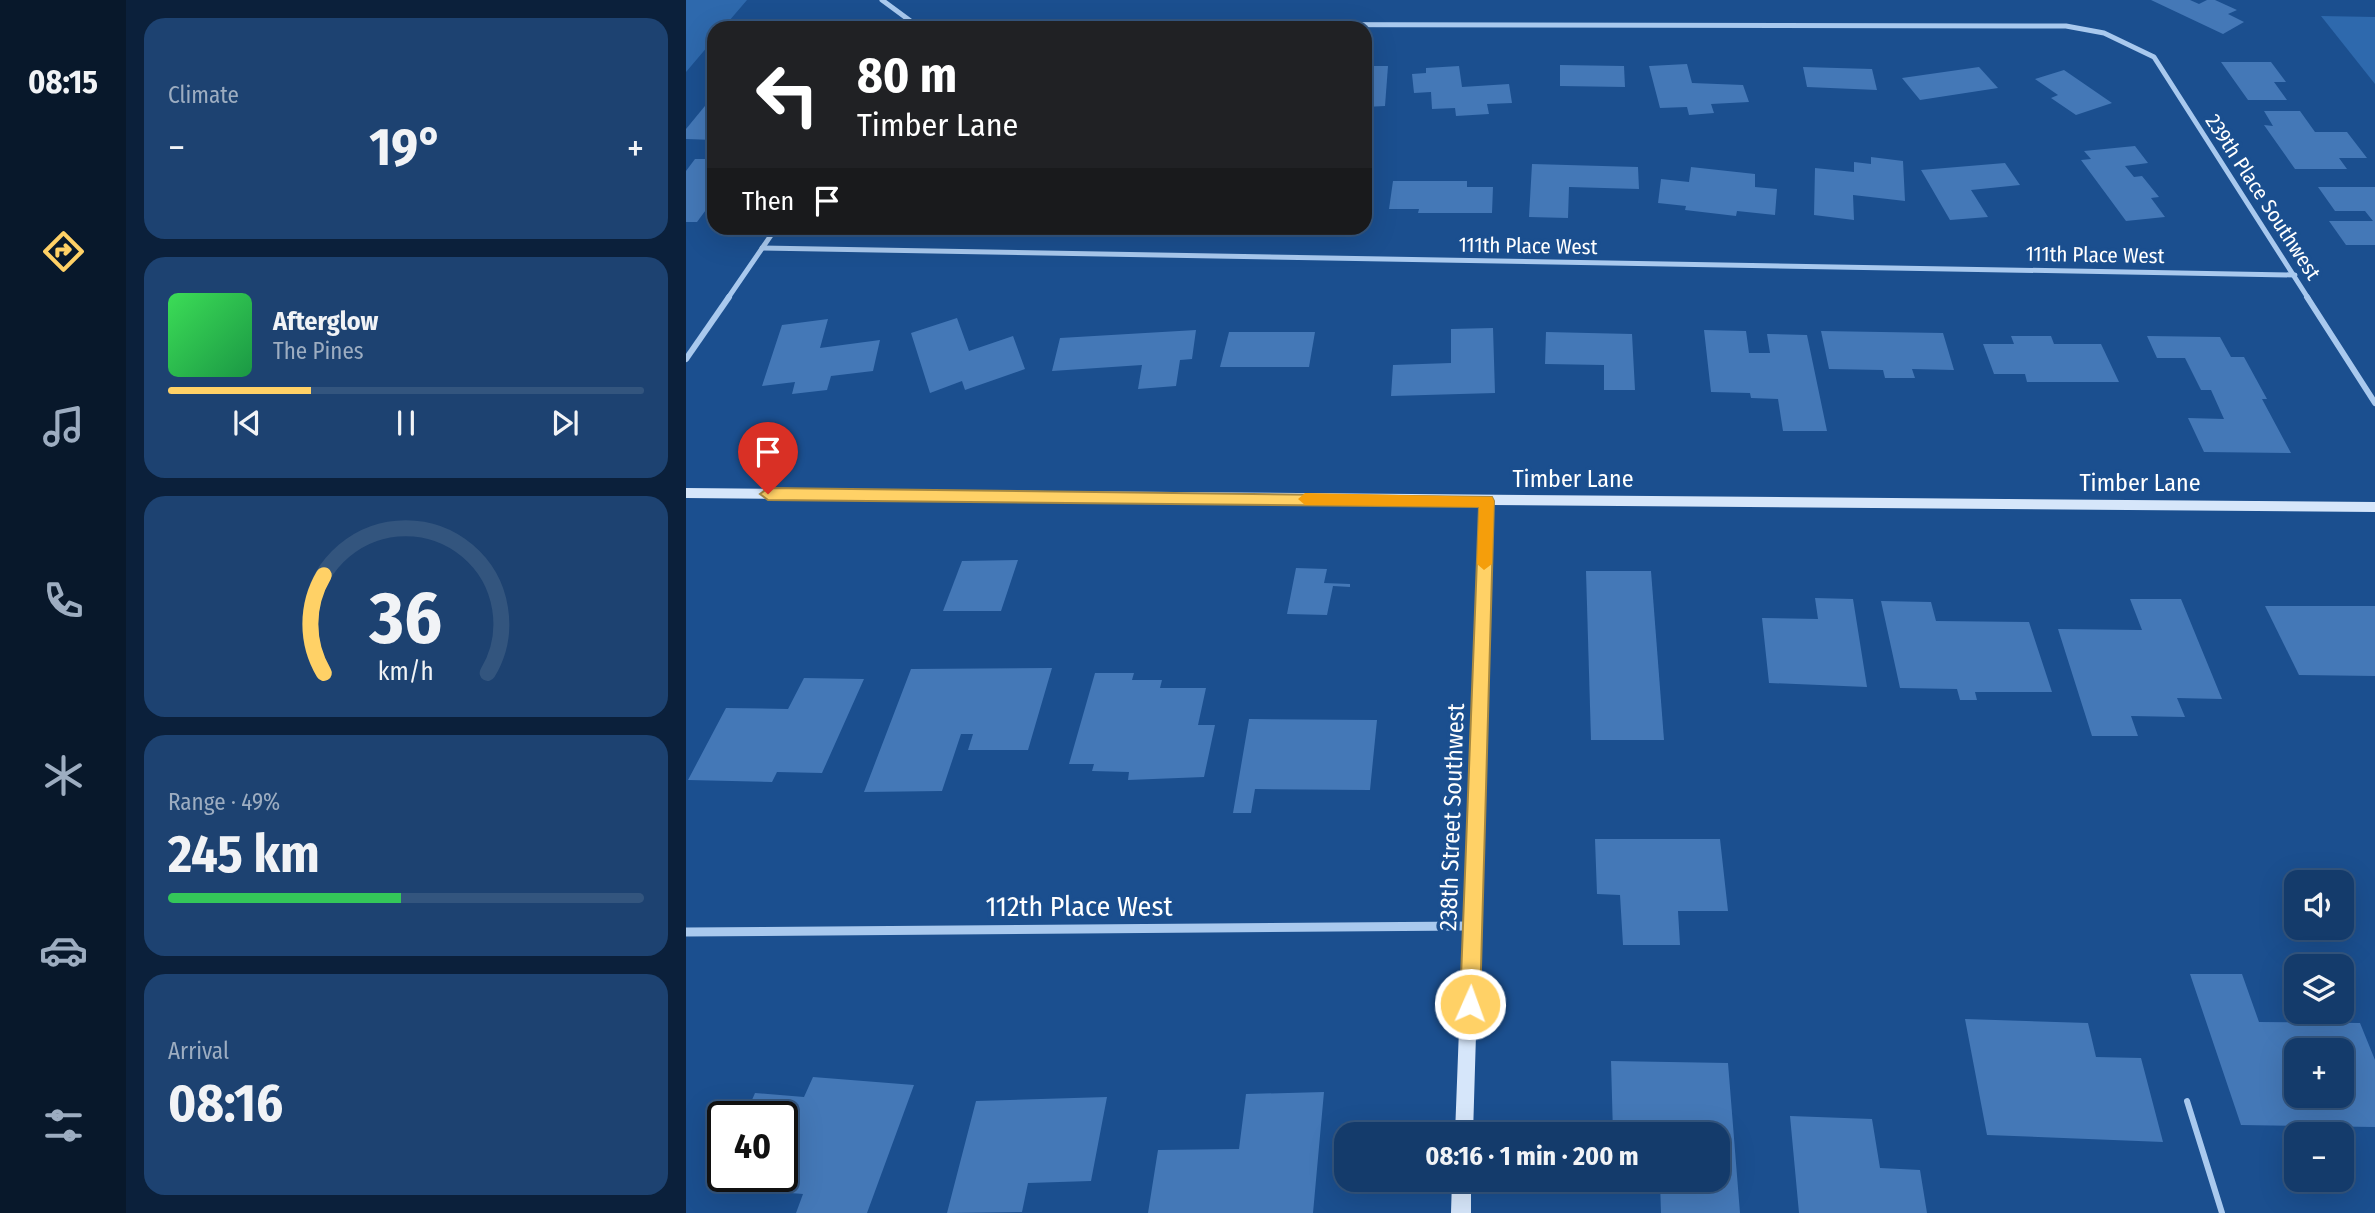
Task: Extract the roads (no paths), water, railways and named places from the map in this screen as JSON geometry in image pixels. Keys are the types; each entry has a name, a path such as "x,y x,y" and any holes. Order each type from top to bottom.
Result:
{"street":[{"path":"882,0 910,21"},
{"name":"239th Place Southwest","path":"1372,24 2066,26 2104,33 2154,57 2375,403"},
{"path":"686,359 771,235"},
{"name":"111th Place West","path":"762,248 2295,275"},
{"name":"Timber Lane","path":"686,493 2375,507"},
{"name":"238th Street Southwest","path":"1465,1122 1486,501"},
{"name":"112th Place West","path":"686,932 1473,926"},
{"path":"1461,1213 1462,1192"}],"lane":[{"path":"2187,1101 2222,1213"}]}
